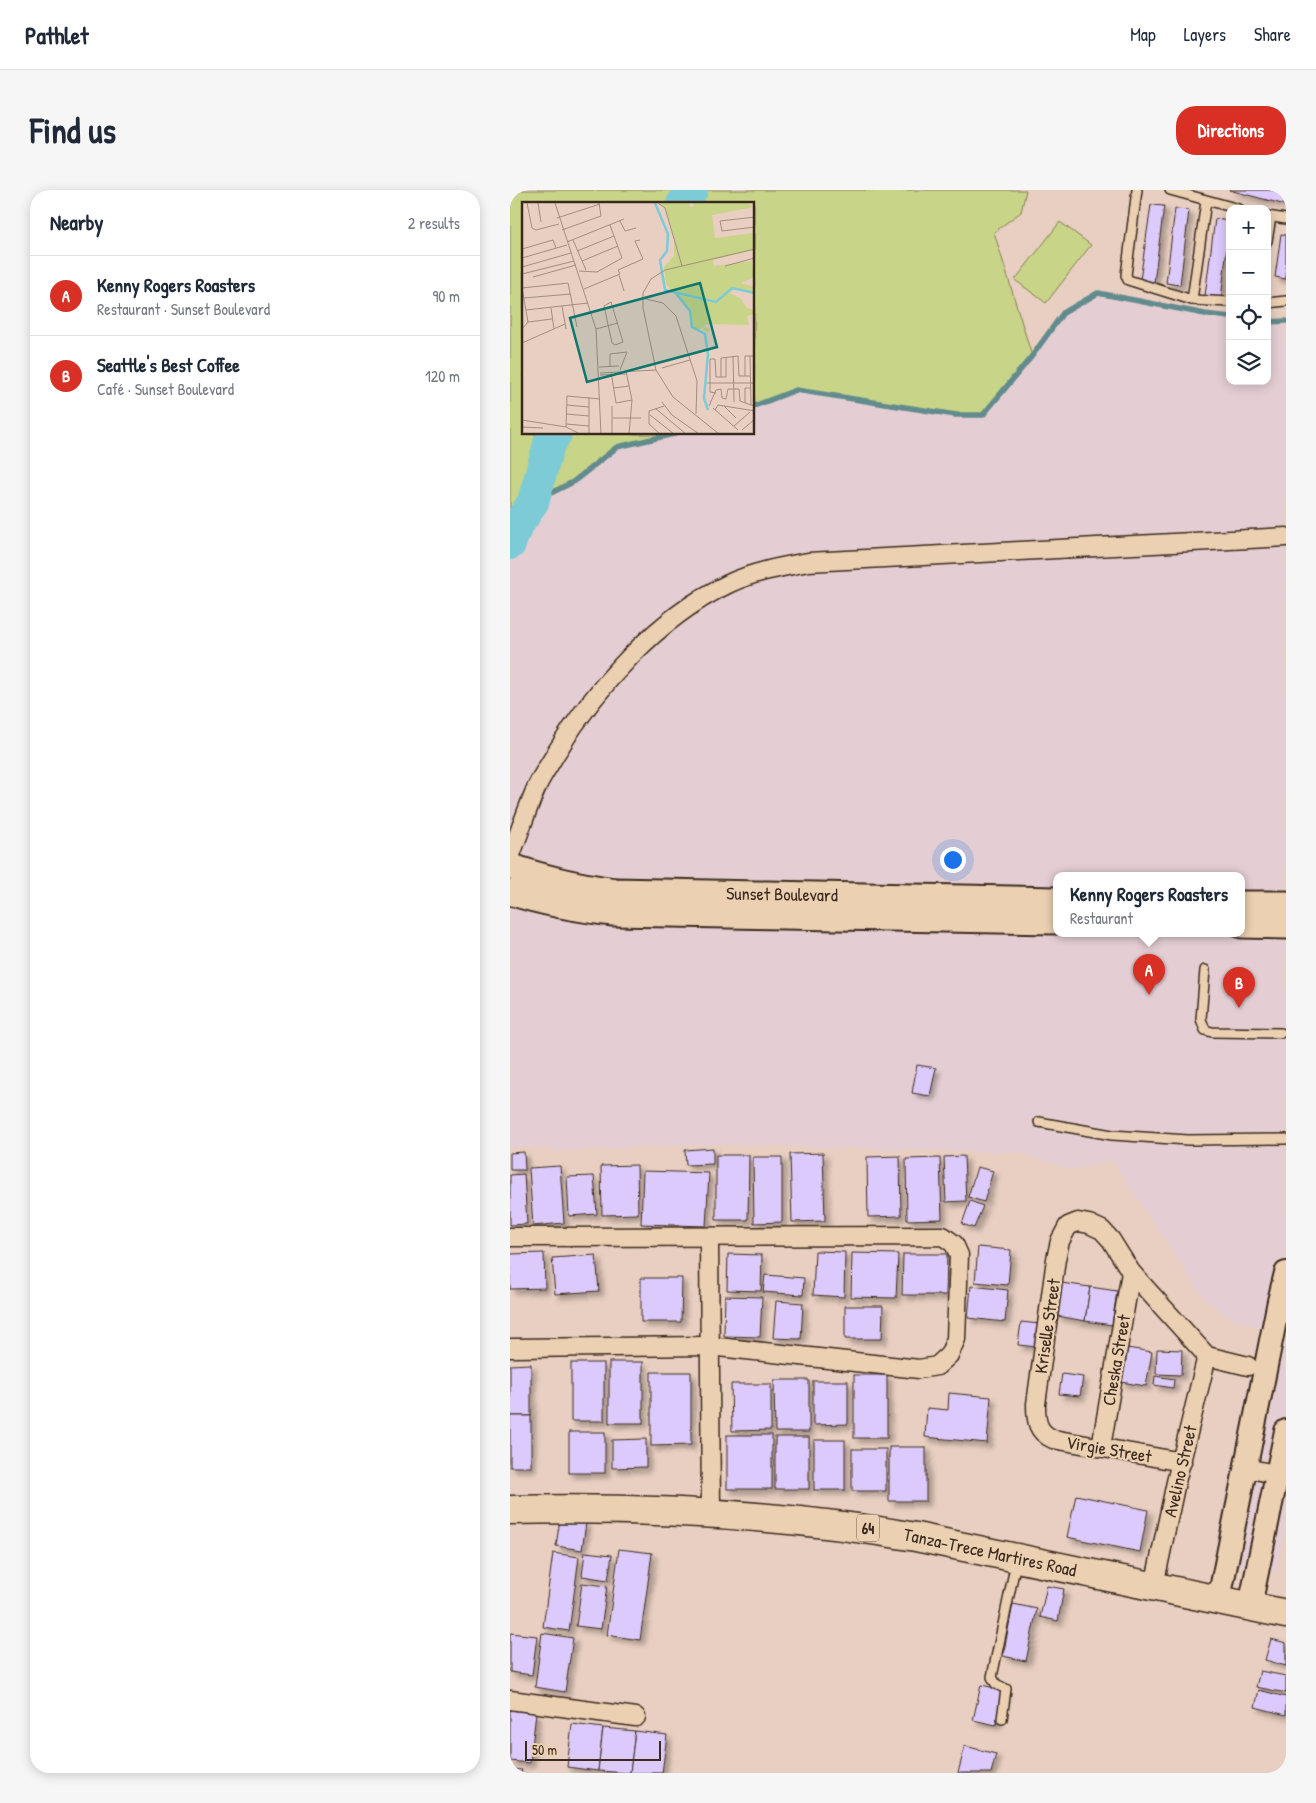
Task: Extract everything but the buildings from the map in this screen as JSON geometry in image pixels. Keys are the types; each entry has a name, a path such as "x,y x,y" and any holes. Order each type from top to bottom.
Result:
{"main road":[{"name":"Sunset Boulevard","path":"510,866 539,876 582,886 615,890 1053,900"},
{"name":"Sunset Boulevard","path":"510,892 532,899 613,914 1053,921"},
{"path":"1245,904 1286,904"},
{"path":"1245,925 1286,926"},
{"name":"Tanza-Trece Martires Road","path":"510,1510 565,1508 711,1513 861,1527 1286,1614"}],"street":[{"path":"510,857 537,784 573,726 621,666 665,624 706,596 728,584 754,574 808,562 1286,537"},
{"name":"Kriselle Street","path":"1039,1428 1036,1417 1036,1404 1056,1259 1060,1241 1068,1226 1078,1222 1089,1224 1102,1230 1111,1240 1131,1272"},
{"path":"510,1237 943,1236 954,1244 959,1255 956,1338 949,1355 937,1366 919,1369 709,1346 510,1348"},
{"path":"709,1237 711,1513"},
{"path":"1131,1272 1207,1356 1248,1366"},
{"name":"Cheska Street","path":"1101,1447 1131,1272"},
{"path":"1219,1599 1245,1468 1282,1302 1286,1273"},
{"name":"Avelino Street","path":"1154,1586 1207,1356"},
{"name":"Virgie Street","path":"1039,1428 1045,1436 1054,1440 1182,1462"},
{"path":"1250,1606 1282,1475 1286,1431"},
{"path":"1245,1468 1282,1475"},
{"path":"510,1700 636,1717"}],"lane":[{"path":"1137,190 1126,276 1128,280 1192,300 1226,302"},
{"path":"1170,190 1226,205"},
{"path":"1192,300 1206,200"},
{"path":"1271,216 1286,219"},
{"path":"1271,303 1286,302"},
{"path":"1206,970 1201,1019 1205,1030 1212,1032 1281,1033"},
{"path":"1039,1122 1112,1134 1178,1139 1286,1139"},
{"path":"1002,1719 1006,1689 996,1684 992,1677 1017,1558"}],"shaded area":[{"path":"1098,293 1226,317 1226,385 1271,385 1271,322 1286,321 1286,1525 1276,1574 1213,1560 1259,1328 1229,1317 1205,1300 1112,1160 1073,1170 1021,1153 717,1144 558,1151 542,1147 510,1148 510,544 516,528 533,502 573,482 617,447 670,435 755,435 755,406 796,390 956,415 983,415 1032,357 1063,313"}],"green space":[{"path":"510,190 1026,190 1021,212 994,232 1032,356 983,415 956,415 796,390 755,406 755,202 522,202 522,435 670,435 617,447 573,482 533,502 510,524"},
{"path":"1060,222 1091,245 1046,303 1015,280"}],"waterway":[{"path":"683,202 692,190"},
{"path":"755,406 796,390 956,415 983,415 1032,356 1063,313 1098,293 1226,317"},
{"path":"1271,322 1286,321"},
{"path":"510,544 516,528 533,502 549,444 555,435"},
{"path":"533,502 573,482 617,447 670,435"}],"place":[{"name":"Kenny Rogers Roasters","path":"1149,995"},
{"name":"Seattle's Best Coffee","path":"1239,1008"}]}
